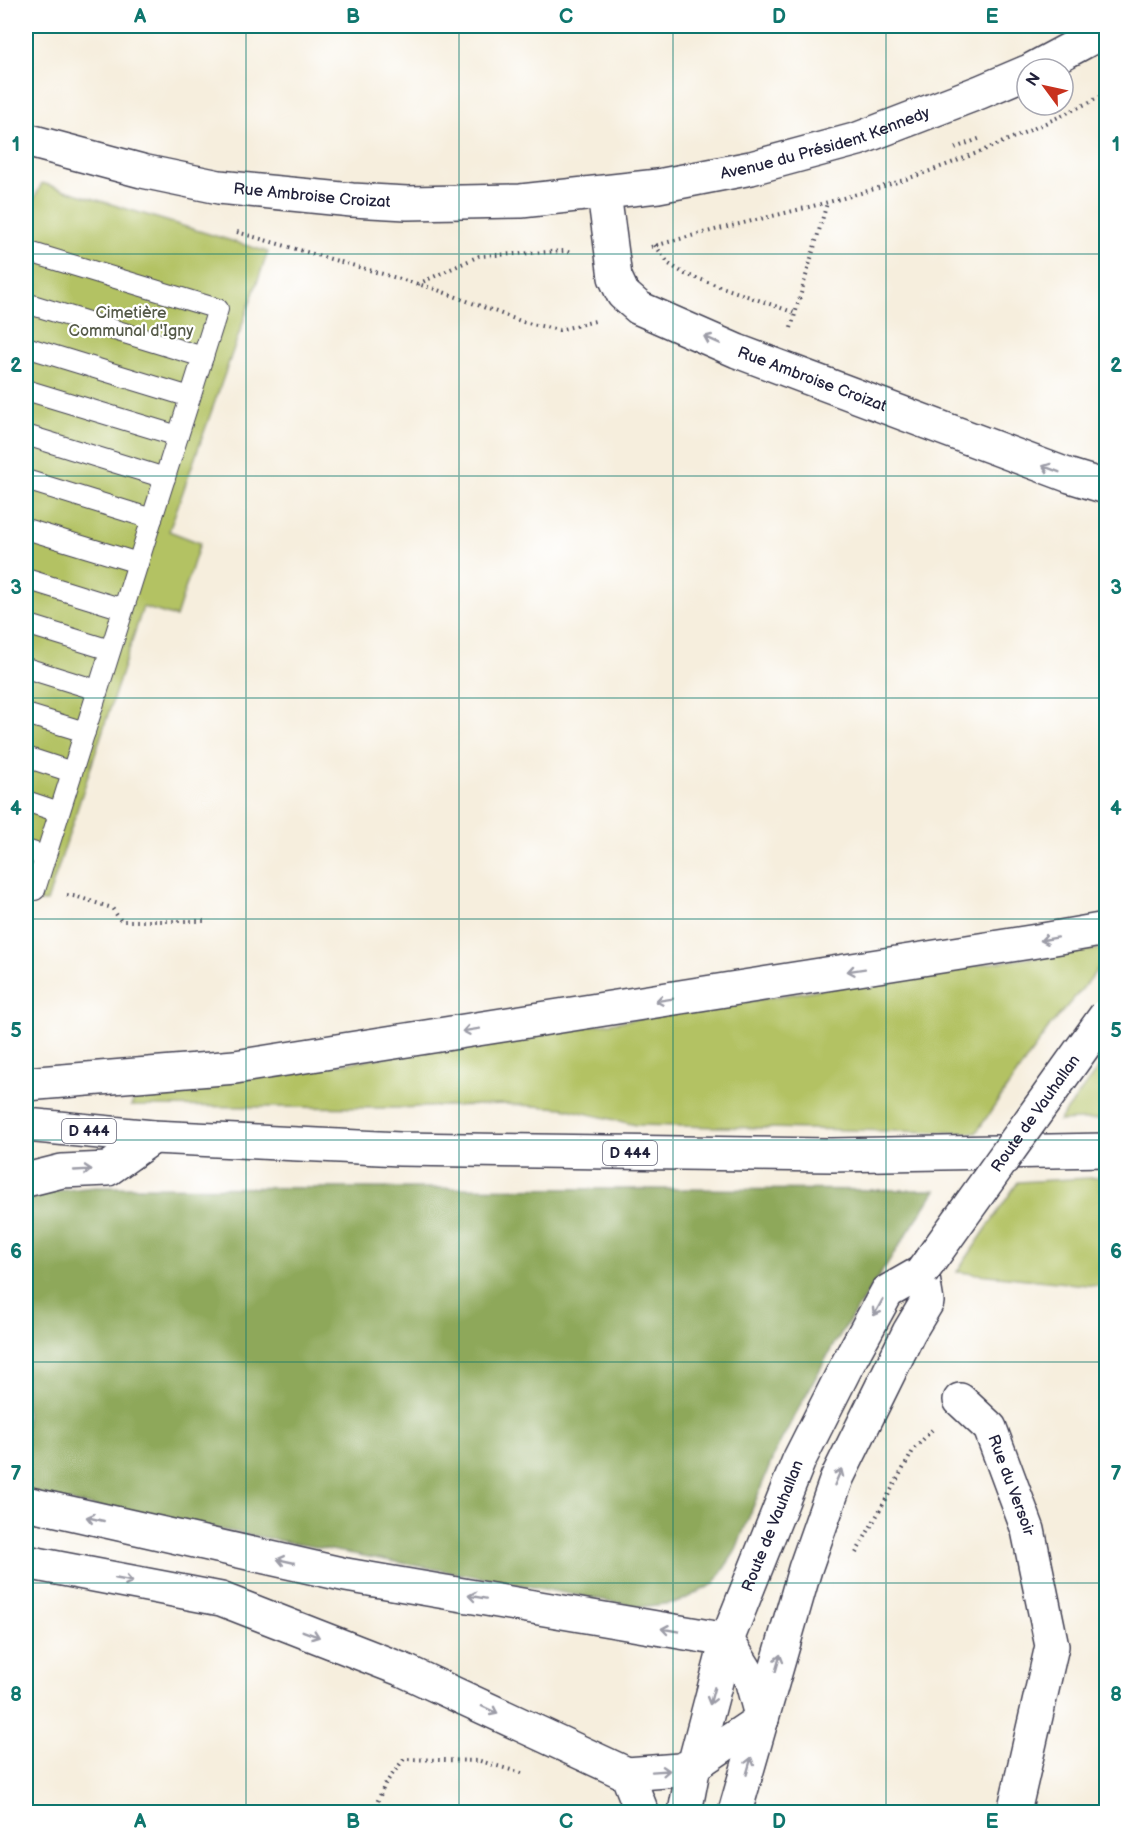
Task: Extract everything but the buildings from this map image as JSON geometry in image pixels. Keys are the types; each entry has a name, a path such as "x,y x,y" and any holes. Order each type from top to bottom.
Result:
{"main road":[{"path":"1056,57 1107,30"},
{"name":"Avenue du Président Kennedy","path":"610,192 658,186 751,168 858,139 1015,77"},
{"name":"Rue Ambroise Croizat","path":"26,140 142,171 219,187 352,200 407,203 521,201 610,192"},
{"path":"610,192 615,277 623,294 627,297"},
{"name":"Rue Ambroise Croizat","path":"627,297 639,308 779,368 1070,476 1107,487"},
{"path":"26,1083 235,1067 1107,929"},
{"name":"Route de Vauhallan","path":"685,1812 694,1766 727,1640 799,1460 846,1367 887,1292 922,1272 1107,1015"},
{"name":"D 444","path":"26,1125 153,1137 400,1149 831,1155 1107,1150"},
{"path":"26,1180 62,1171 108,1169 153,1137"},
{"path":"735,1812 805,1569 837,1478 909,1332 927,1302 922,1272"},
{"name":"Rue du Versoir","path":"960,1401 990,1428 994,1438 1028,1530 1052,1646 1014,1812"},
{"path":"26,1503 346,1575 727,1640 751,1679 762,1719"},
{"path":"26,1562 221,1599 403,1670 627,1774 679,1770 694,1766 762,1719"},
{"path":"627,1774 642,1812"}],"lane":[{"path":"26,251 218,309 45,856 37,890"},
{"path":"26,303 203,357"},
{"path":"26,347 190,397"},
{"path":"26,390 178,436"},
{"path":"26,435 165,478"},
{"path":"26,480 152,519"},
{"path":"26,529 138,563"},
{"path":"26,579 123,609"},
{"path":"26,624 110,650"},
{"path":"26,668 98,690"},
{"path":"26,714 85,732"},
{"path":"26,757 72,772"},
{"path":"26,801 59,812"},
{"path":"26,850 45,856"}],"path":[{"path":"779,368 828,202 960,161 1034,130 1107,94"},
{"path":"219,187 237,232 435,290 523,322 559,330 569,328 599,320 627,297"},
{"path":"655,246 669,264 685,274 795,313"},
{"path":"37,890 78,897 112,908 122,921 208,921"},
{"path":"851,1563 914,1449 960,1401"},
{"path":"373,1812 385,1784 404,1759 480,1761 525,1774"}],"green space":[{"name":"Cimetière Communal d'Igny","path":"42,183 268,252 169,531 200,543 176,617 143,607 47,902 26,901 26,207 32,203"},
{"path":"1106,948 1106,958 1050,1026 976,1133 636,1125 563,1108 504,1104 395,1108 131,1106 136,1095 682,1012 931,971"},
{"path":"1106,1058 1106,1119 1059,1121"},
{"path":"1106,1177 1106,1287 957,1272 1018,1182"},
{"path":"95,1187 936,1190 834,1344 776,1450 735,1552 714,1584 679,1602 641,1607 65,1501 26,1491 26,1201 48,1192"}]}
